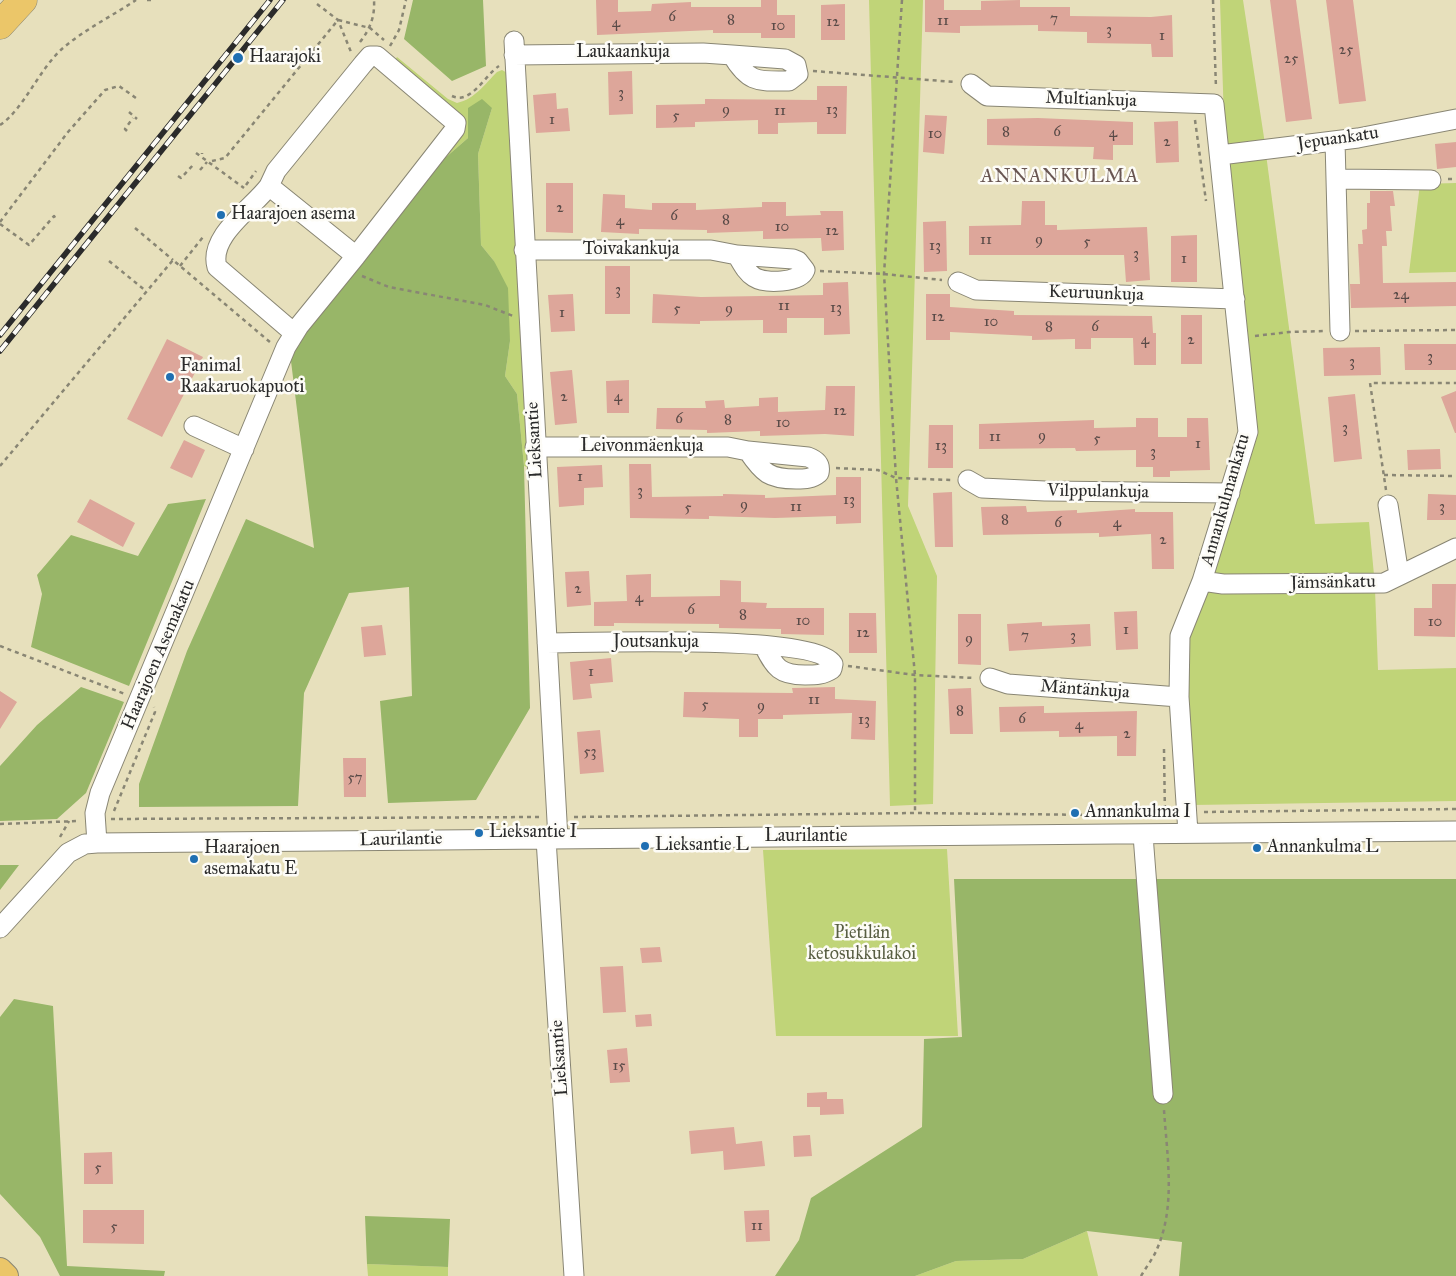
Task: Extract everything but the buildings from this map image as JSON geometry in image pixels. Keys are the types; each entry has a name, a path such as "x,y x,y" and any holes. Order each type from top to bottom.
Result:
{"main road":[{"path":"0,1270 6,1276"}],"street":[{"name":"Laukaankuja","path":"514,48 703,53 785,59 791,62 798,70"},
{"name":"Lieksantie","path":"514,48 557,817 552,839 574,1276"},
{"name":"Haarajoen Asemakatu","path":"97,843 103,820 100,793 288,344 455,129 456,122 377,56 370,56 276,171 269,186"},
{"name":"Multiankuja","path":"971,84 987,96 1214,104"},
{"name":"Annankulmankatu","path":"1188,832 1179,696 1180,636 1202,582 1248,432 1240,339 1214,104"},
{"name":"Jepuankatu","path":"1220,155 1335,141 1456,119"},
{"path":"1335,141 1340,331"},
{"path":"1336,179 1430,180"},
{"path":"288,344 236,283 217,267 214,257 219,243 243,212 261,198 269,186 296,208 352,261"},
{"name":"Toivakankuja","path":"524,250 711,250 737,255 793,259 798,261 805,270"},
{"name":"Keuruunkuja","path":"958,282 976,290 1235,299"},
{"path":"194,426 244,450"},
{"name":"Leivonmäenkuja","path":"535,447 671,445 728,447 748,451 808,456 815,459 820,469"},
{"name":"Vilppulankuja","path":"968,480 982,488 1045,491 1230,493"},
{"path":"1388,505 1399,575"},
{"name":"Jämsänkatu","path":"1202,582 1223,584 1384,583 1456,548"},
{"name":"Joutsankuja","path":"547,643 708,642 764,646 820,654 831,660 833,664"},
{"path":"764,646 776,666 790,675 822,674 832,669 833,664"},
{"name":"Mäntänkuja","path":"990,678 1008,684 1179,696"},
{"name":"Laurilantie","path":"97,843 1456,831"},
{"path":"1143,835 1163,1094"},
{"path":"0,928 68,853 85,844 97,843"}],"path":[{"path":"0,125 8,119 35,80 63,48 136,0"},
{"path":"147,0 155,0"},
{"path":"370,28 374,0"},
{"path":"390,46 399,30 406,0"},
{"path":"902,0 884,274 896,478 915,675 915,813"},
{"path":"1213,0 1216,98 1214,104"},
{"path":"317,4 338,20 352,54"},
{"path":"798,70 971,84"},
{"path":"56,219 54,216 29,245 0,223 68,132 104,90 119,86 136,98"},
{"path":"1192,104 1206,203"},
{"path":"127,131 125,129 135,118 129,112"},
{"path":"196,153 244,188"},
{"path":"200,170 208,161"},
{"path":"178,176 181,178 194,164"},
{"path":"135,228 173,260 288,344"},
{"path":"0,466 173,260"},
{"path":"108,261 146,291"},
{"path":"352,261 361,276 389,287 485,305 530,325"},
{"path":"805,270 884,274 958,282"},
{"path":"1240,339 1289,332 1456,330"},
{"path":"1388,505 1370,383 1456,383"},
{"path":"820,469 878,470 896,478 968,480"},
{"path":"1384,475 1456,476"},
{"path":"0,646 153,705 155,712 103,820"},
{"path":"833,664 915,675 990,678"},
{"path":"1164,744 1165,813"},
{"path":"0,824 103,820 915,813 1100,815 1186,812 1456,810"},
{"path":"1141,1276 1157,1250 1165,1223 1169,1192 1163,1094"}],"green space":[{"path":"413,0 483,0 486,66 452,81 404,39"},
{"path":"869,0 923,0 908,506 937,576 933,804 890,806"},
{"path":"1220,0 1243,0 1265,144 1225,150"},
{"path":"397,57 448,99 457,103 474,95 497,72 502,70 509,74 529,468 524,466 517,394 505,376 510,341 494,261 481,245 478,154 492,108 468,108 468,138 445,158 463,135 465,124 393,63"},
{"path":"482,99 492,108 478,154 481,245 494,261 508,288 510,341 505,376 517,394 524,466 530,708 476,800 388,803 380,701 412,696 409,587 349,593 304,693 298,806 139,807 139,784 187,651 246,519 314,548 290,353 445,158 468,138 468,108"},
{"path":"1266,154 1315,524 1369,522 1374,575 1213,576 1257,433 1226,160"},
{"path":"1456,183 1456,272 1409,273 1420,184"},
{"path":"206,499 129,686 31,647 42,594 37,575 71,535 138,556 168,504"},
{"path":"1205,587 1375,589 1378,670 1456,668 1456,801 1192,805 1186,636"},
{"path":"81,687 124,702 86,793 57,819 0,821 0,766 37,725"},
{"name":"Pietilän ketosukkulakoi","path":"947,849 958,1036 776,1036 763,850"},
{"path":"0,865 19,865 0,890"},
{"path":"954,879 1456,879 1456,1276 1179,1276 1182,1242 1087,1231 1023,1259 956,1261 915,1276 775,1276 799,1240 811,1198 922,1127 924,1039 962,1037"},
{"path":"14,999 53,1006 67,1266 165,1271 164,1276 60,1276 40,1237 0,1194 0,1017"},
{"path":"365,1216 450,1219 448,1267 367,1264"},
{"path":"1087,1231 1098,1276 915,1276 956,1261 1023,1259"},
{"path":"367,1264 448,1267 448,1276 368,1276"}],"railway":[{"path":"0,335 270,0"},
{"path":"0,351 283,0"}],"place":[{"name":"Haarajoki","path":"238,58"},
{"name":"Haarajoen asema","path":"221,215"},
{"name":"Fanimal Raakaruokapuoti","path":"170,377"},
{"name":"Annankulma I","path":"1075,813"},
{"name":"Lieksantie I","path":"479,833"},
{"name":"Lieksantie L","path":"645,846"},
{"name":"Annankulma L","path":"1257,848"},
{"name":"Haarajoen asemakatu E","path":"194,859"}],"district":[{"name":"ANNANKULMA","path":"1060,177"}]}
